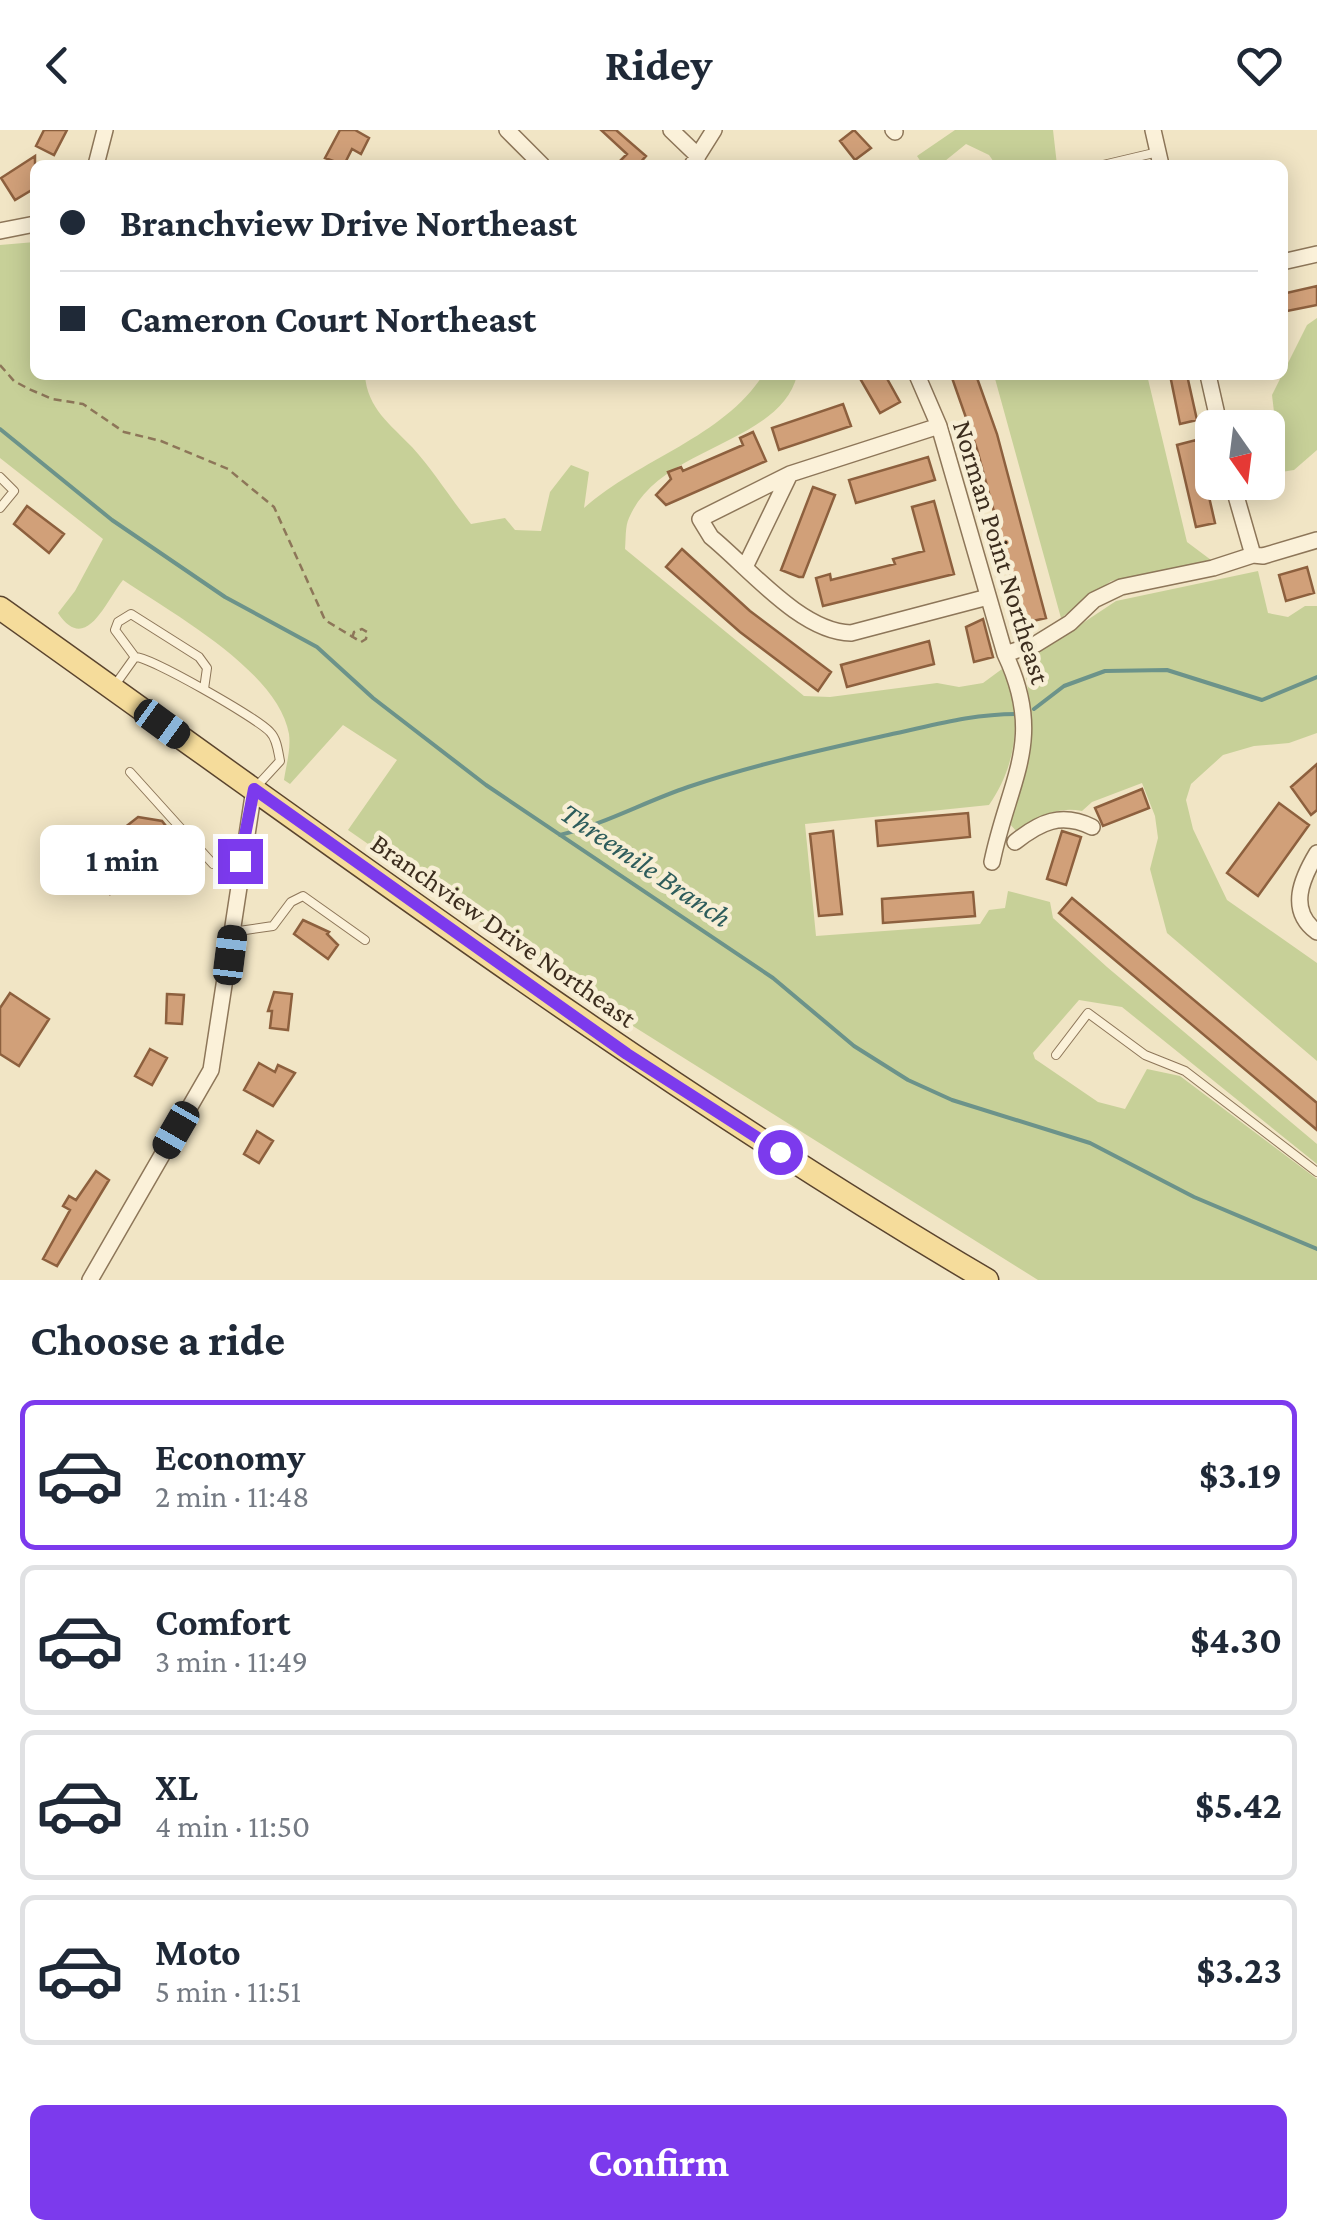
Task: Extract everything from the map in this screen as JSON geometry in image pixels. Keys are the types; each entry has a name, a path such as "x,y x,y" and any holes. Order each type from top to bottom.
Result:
{"main road":[{"name":"Branchview Drive Northeast","path":"1,611 627,1054 871,1212 987,1280"}],"street":[{"path":"97,160 104,130"},
{"path":"507,130 537,160"},
{"path":"671,130 695,160 714,130"},
{"path":"1154,130 1159,159"},
{"path":"0,231 30,225"},
{"path":"1288,261 1317,254"},
{"name":"Norman Point Northeast","path":"919,380 939,426 1005,654 1020,685 1026,723 1022,762 1002,817 992,862 1035,826 1052,820 1073,818 1092,827"},
{"path":"1209,380 1216,410"},
{"path":"939,426 790,474 700,520 710,537 808,620 830,632 851,632 988,596"},
{"path":"746,565 790,474"},
{"path":"1237,500 1253,555"},
{"path":"1005,654 1036,644 1070,623 1094,600 1121,587 1198,572 1317,540"},
{"path":"90,1280 211,1070 254,789"},
{"path":"1317,854 1299,883 1300,908 1317,932"}],"lane":[{"path":"0,477 14,491 0,508"},
{"path":"135,657 115,630 122,618 131,614 204,661 204,688"},
{"path":"112,688 135,657 144,656 185,682 217,693 271,732 280,761 254,789"},
{"path":"130,772 212,864"},
{"path":"232,932 272,926 291,902 304,896 365,940"},
{"path":"1056,1055 1088,1013 1145,1055 1185,1071 1317,1172"}],"path":[{"path":"0,365 14,381 52,399 83,404 124,432 161,441 228,468 274,506 318,612 352,638"}],"green space":[{"path":"955,130 1053,130 1056,160 992,160 966,144 946,160 920,160 917,156"},
{"path":"30,242 30,380 366,380 375,406 420,456 471,524 505,518 515,530 541,531 550,492 571,465 589,472 584,508 630,475 703,432 746,397 759,380 795,380 786,398 768,416 691,459 644,494 628,521 625,549 804,696 830,697 937,683 959,687 983,683 1002,669 1015,721 1006,773 989,805 805,824 816,936 980,924 989,910 1005,908 1008,891 1050,902 1053,918 1107,967 1317,1144 1317,1164 1122,1007 1079,1000 1033,1053 1035,1059 1098,1102 1125,1109 1147,1069 1180,1076 1317,1179 1317,1280 1038,1280 601,1006 348,830 397,760 343,725 290,784 284,780 289,734 281,711 245,667 195,627 123,580 94,621 77,629 68,625 58,613 75,591 103,539 0,458 0,245"},
{"path":"1317,318 1317,450 1294,470 1285,471 1285,410 1274,410 1272,395 1280,380 1288,380 1288,363 1307,325"},
{"path":"995,380 1148,380 1187,542 1211,560 1111,581 1061,618"},
{"path":"1258,571 1268,613 1288,617 1305,606 1317,606 1317,733 1289,743 1254,746 1223,755 1191,784 1186,800 1193,829 1227,900 1317,963 1317,1061 1167,933 1150,869 1158,838 1155,816 1142,783 1092,802 1082,811 1048,814 1017,832 1009,823 1029,744 1024,662 1116,601"}],"building":[{"path":"44,130 67,130 54,155 36,146"},
{"path":"340,130 355,130 369,138 361,154 352,149 346,160 325,158"},
{"path":"601,130 616,130 646,156 642,160 621,160 627,154"},
{"path":"854,130 871,148 855,160 840,141"},
{"path":"35,156 35,160 30,160 30,191 15,200 1,178"},
{"path":"1317,286 1317,305 1288,311 1288,293"},
{"path":"861,380 888,380 900,402 880,413"},
{"path":"953,380 978,380 997,434 1046,618 1024,623 977,449"},
{"path":"1171,380 1188,380 1195,420 1180,424"},
{"path":"843,404 851,426 779,450 772,428"},
{"path":"753,432 766,461 666,505 656,495 671,479 668,472 681,467 683,471 743,445 740,438"},
{"path":"1195,440 1195,500 1210,500 1215,523 1196,527 1177,445"},
{"path":"928,457 935,480 856,503 849,480"},
{"path":"813,487 835,495 803,577 799,577 781,570"},
{"path":"934,501 954,574 823,606 816,578 830,574 831,580 895,564 893,559 924,551 912,507"},
{"path":"27,506 64,534 49,553 14,524"},
{"path":"682,549 750,611 831,672 818,691 740,632 666,567"},
{"path":"1307,567 1314,593 1286,601 1279,575"},
{"path":"983,619 993,657 974,662 966,627"},
{"path":"929,641 934,664 847,687 841,665"},
{"path":"1317,764 1317,810 1311,815 1291,787"},
{"path":"1142,789 1149,808 1103,826 1095,808"},
{"path":"1279,803 1309,825 1258,896 1227,873"},
{"path":"968,813 970,837 878,846 876,821"},
{"path":"138,817 162,821 177,840 174,864 155,879 132,877 110,894 94,873 114,857 95,854 97,844 117,846 119,832"},
{"path":"833,831 842,914 819,916 810,834"},
{"path":"1062,831 1081,837 1066,885 1047,879"},
{"path":"973,892 975,916 883,923 882,899"},
{"path":"1072,898 1317,1103 1317,1130 1059,913"},
{"path":"303,920 329,932 338,945 328,959 294,934"},
{"path":"274,992 292,994 288,1030 270,1028 272,1011 268,1011"},
{"path":"10,993 49,1019 19,1066 0,1054 0,1008"},
{"path":"167,994 184,995 182,1024 166,1023"},
{"path":"150,1049 167,1058 152,1085 135,1076"},
{"path":"259,1063 275,1072 278,1065 295,1073 273,1106 244,1090"},
{"path":"257,1131 273,1141 259,1163 244,1154"},
{"path":"96,1171 109,1180 57,1266 43,1259 70,1210 63,1206 69,1196 76,1200"}],"waterway":[{"name":"Threemile Branch","path":"0,429 112,520 225,597 317,647 373,698 486,785 773,978 854,1046 908,1080 952,1100 1090,1143 1194,1197 1317,1249"},
{"path":"1034,709 1064,686 1105,671 1167,670 1262,700 1317,677"},
{"path":"560,835 688,787 762,765 951,721 1016,714"}],"route":[{"path":"240,861 254,789 627,1054 780,1152"}]}
